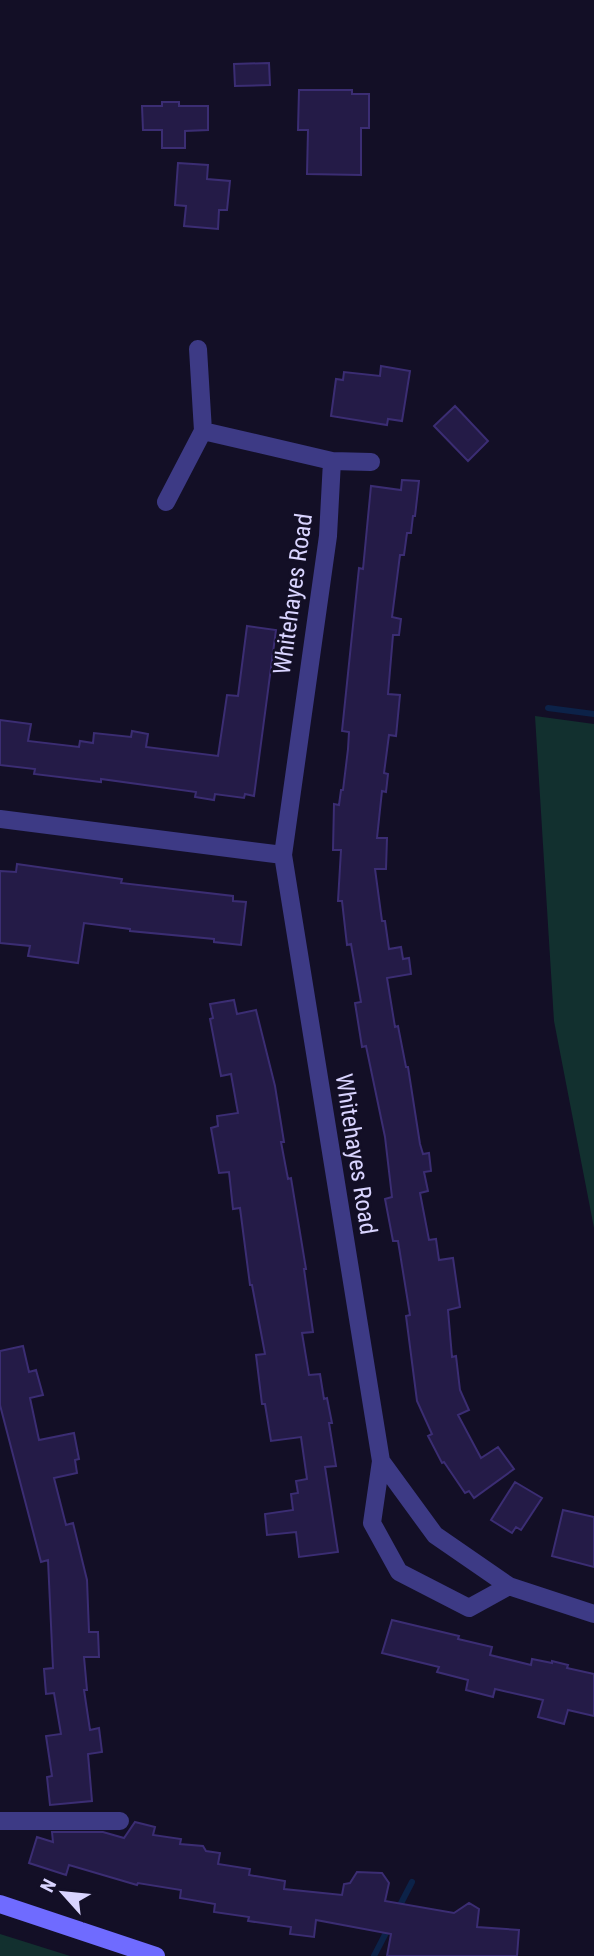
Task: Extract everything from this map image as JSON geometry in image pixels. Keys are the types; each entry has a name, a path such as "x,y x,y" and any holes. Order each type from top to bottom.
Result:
{"main road":[{"path":"0,1904 156,1956"}],"street":[{"path":"166,502 204,431 198,349"},
{"path":"204,431 332,461 371,462"},
{"name":"Whitehayes Road","path":"332,461 328,536 283,855 382,1461 372,1523 398,1572 469,1608 509,1586"},
{"path":"0,819 283,855"},
{"name":"Whitehayes Road","path":"382,1461 435,1535 509,1586 594,1614"},
{"path":"0,1821 120,1821"}],"green space":[{"path":"535,716 594,724 594,1228 554,1021"},
{"path":"0,1934 70,1956 0,1956"}],"building":[{"path":"269,63 270,85 235,86 234,64"},
{"path":"299,90 352,90 352,94 369,94 369,128 361,128 361,175 307,174 308,130 298,130"},
{"path":"162,102 179,102 179,106 208,106 208,130 185,131 185,148 162,148 162,130 143,130 142,106 162,106"},
{"path":"178,163 208,165 207,179 230,181 227,210 219,210 218,229 184,226 186,206 175,205"},
{"path":"381,366 410,371 402,421 388,419 387,425 331,416 336,379 343,380 344,372 380,376"},
{"path":"455,406 488,441 468,461 434,426"},
{"path":"402,480 419,481 411,533 407,533 404,555 400,555 392,617 401,619 399,635 393,635 388,694 400,695 396,736 389,735 384,773 388,774 386,792 382,791 377,838 387,838 386,869 375,869 389,949 401,947 403,959 409,958 411,974 387,978 395,1027 398,1026 408,1067 420,1144 423,1154 429,1153 431,1171 424,1172 428,1191 420,1193 429,1240 436,1239 439,1260 453,1258 460,1307 448,1310 452,1357 456,1356 460,1390 469,1410 458,1415 481,1458 498,1447 514,1469 474,1498 469,1491 465,1493 444,1462 442,1463 428,1436 432,1434 417,1401 406,1316 410,1315 398,1241 393,1241 385,1199 392,1197 385,1137 366,1046 362,1047 355,1003 361,1002 351,944 347,945 342,901 338,901 341,850 333,850 334,804 339,805 343,790 348,749 349,732 342,731 359,568 363,569 371,486 401,490"},
{"path":"247,626 276,630 254,796 245,794 244,798 215,794 214,800 195,797 196,792 101,779 101,782 34,774 35,769 0,765 0,720 31,724 28,741 79,747 80,741 93,743 94,733 131,737 132,731 148,734 146,747 218,756 227,695 238,696"},
{"path":"17,864 122,879 121,883 233,896 233,901 246,902 241,945 214,942 214,939 130,931 84,923 78,963 28,956 30,946 0,943 0,871 16,872"},
{"path":"234,1000 237,1014 256,1010 275,1086 284,1142 281,1142 288,1179 291,1178 306,1269 313,1332 302,1333 309,1375 320,1374 332,1423 329,1423 336,1466 325,1467 338,1552 299,1557 296,1532 267,1535 265,1514 293,1510 291,1494 298,1493 296,1481 307,1479 301,1437 271,1441 265,1404 262,1404 256,1355 265,1354 250,1285 240,1208 233,1209 229,1172 219,1173 211,1128 218,1126 217,1116 238,1113 231,1074 221,1076 210,1019 213,1018 210,1004"},
{"path":"23,1346 29,1372 36,1370 43,1395 30,1398 39,1440 74,1433 79,1459 75,1460 77,1473 54,1478 66,1525 73,1523 87,1580 89,1632 98,1632 99,1657 84,1657 87,1690 84,1690 90,1730 99,1728 102,1752 88,1754 92,1801 50,1805 47,1777 52,1776 46,1736 61,1734 54,1693 46,1694 44,1669 53,1668 48,1560 41,1562 0,1405 0,1351"},
{"path":"515,1482 542,1498 521,1530 516,1527 512,1533 491,1520"},
{"path":"563,1510 594,1517 594,1567 552,1556"},
{"path":"392,1620 492,1647 490,1655 531,1665 532,1659 552,1661 568,1665 567,1668 594,1674 594,1716 568,1710 564,1724 538,1717 543,1700 495,1689 493,1697 466,1690 468,1680 437,1672 439,1667 382,1653"},
{"path":"135,1822 155,1827 153,1835 181,1839 180,1844 203,1846 206,1851 220,1853 218,1864 250,1869 249,1875 285,1881 284,1889 342,1895 344,1884 350,1883 357,1872 382,1873 389,1883 385,1901 454,1913 469,1903 479,1909 477,1927 519,1930 517,1956 387,1956 391,1934 316,1920 314,1937 290,1934 291,1927 248,1921 249,1917 214,1912 215,1904 180,1898 181,1890 138,1883 137,1885 69,1865 66,1875 29,1863 37,1837 53,1842 52,1832 103,1832 124,1838"}],"waterway":[{"path":"548,708 594,714"},
{"path":"397,1911 412,1882"},
{"path":"374,1956 389,1927"}]}
